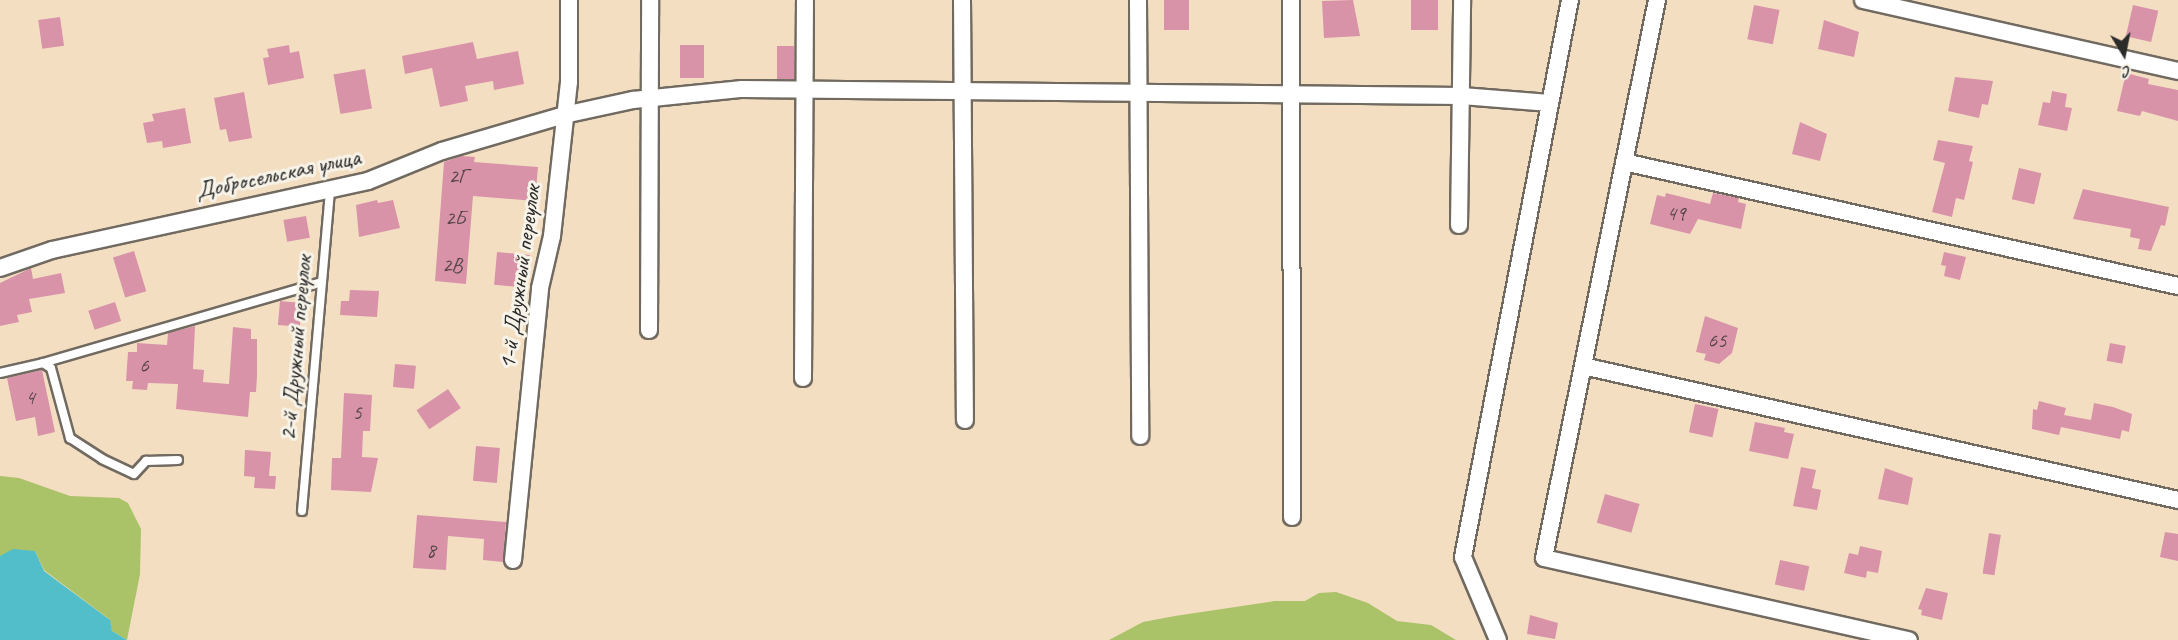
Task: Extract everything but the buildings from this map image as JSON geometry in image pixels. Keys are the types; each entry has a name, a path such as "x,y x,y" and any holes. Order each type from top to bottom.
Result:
{"street":[{"name":"1-й Дружный переулок","path":"513,560 540,288 552,236 569,82 569,0"},
{"path":"649,330 650,0"},
{"path":"803,378 805,0"},
{"path":"962,0 965,420"},
{"path":"1138,0 1140,436"},
{"path":"1291,0 1292,517"},
{"path":"1459,225 1462,0"},
{"path":"1498,640 1463,557 1570,0"},
{"path":"1657,0 1544,558 1909,640"},
{"path":"1863,0 2178,71"},
{"name":"Добросельская улица","path":"0,268 52,250 368,181 442,151 564,115 648,99 742,89 1462,96 1550,103"},
{"path":"1624,162 2178,286"},
{"path":"1582,366 2178,500"}],"lane":[{"name":"2-й Дружный переулок","path":"302,511 330,188"},
{"path":"0,373 43,363 321,282"},
{"path":"43,363 55,377 65,426 82,447 134,474 146,461 178,460"}],"green space":[{"path":"0,476 19,478 70,496 119,498 128,503 141,529 140,574 127,640 112,631 109,619 44,570 35,551 0,556"},
{"path":"1336,592 1368,603 1397,621 1431,625 1456,640 1109,640 1143,622 1275,601 1305,601 1319,593"}],"water":[{"path":"13,549 35,551 44,571 110,620 112,631 127,640 0,640 0,556"}]}
